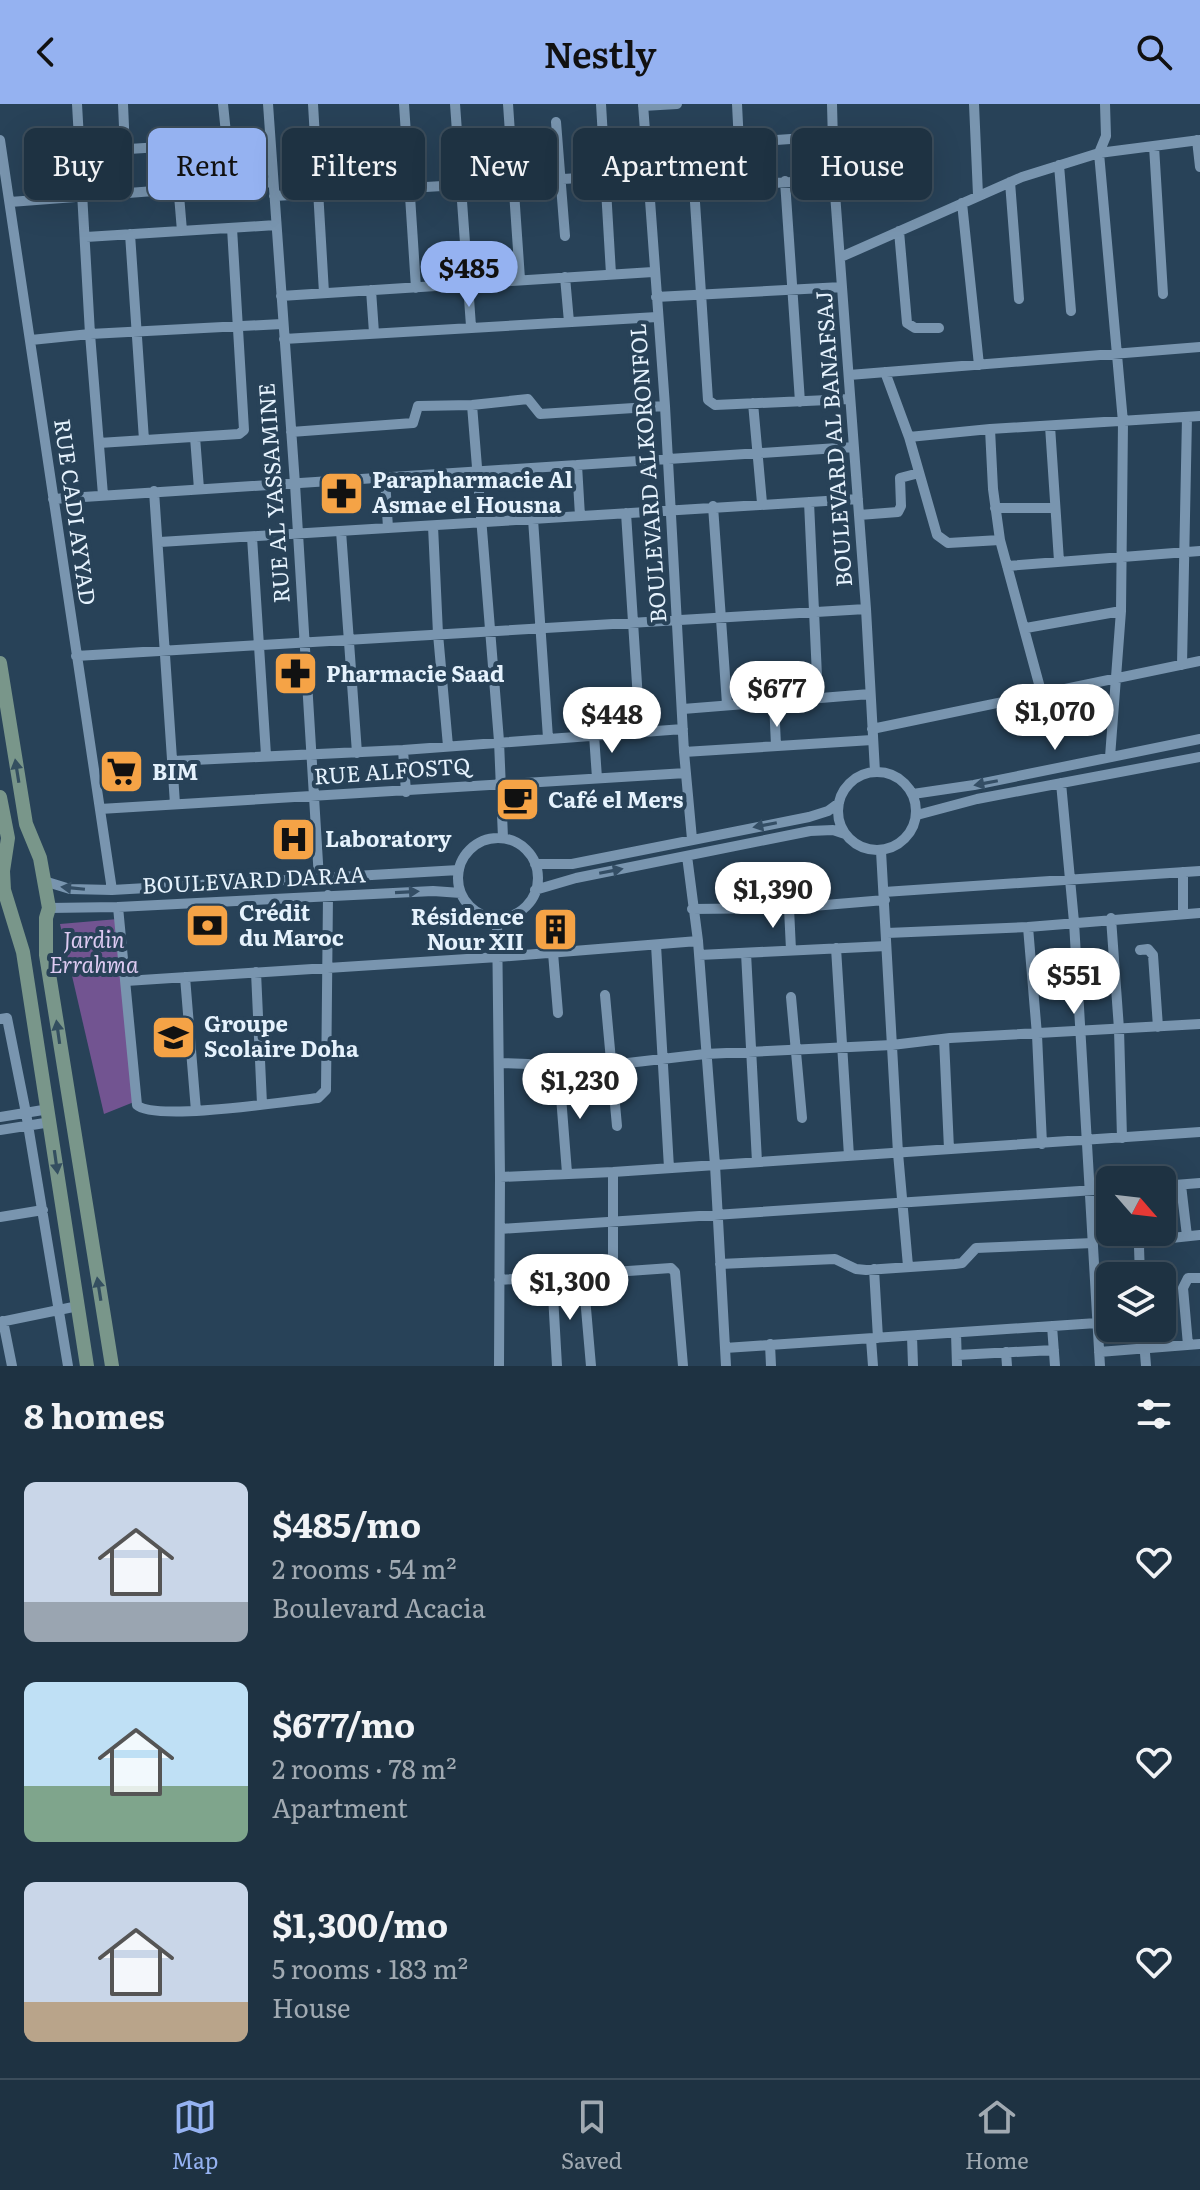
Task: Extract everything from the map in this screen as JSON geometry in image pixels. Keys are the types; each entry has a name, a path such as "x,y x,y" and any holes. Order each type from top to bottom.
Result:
{"main road":[{"path":"0,663 26,824 40,858 44,881 46,955 112,1366"},
{"path":"0,797 8,847"},
{"path":"33,847 21,839 8,847 2,864 2,889 23,952 87,1366"},
{"path":"14,919 30,925 47,913"}],"street":[{"path":"77,104 79,128"},
{"path":"123,104 124,128"},
{"path":"223,104 225,128"},
{"name":"RUE AL YASSAMINE","path":"268,104 319,879"},
{"path":"313,104 315,128"},
{"path":"404,104 406,128"},
{"path":"455,104 456,128"},
{"path":"508,104 509,128"},
{"path":"601,104 602,128"},
{"path":"643,105 677,104"},
{"path":"737,104 738,128"},
{"name":"BOULEVARD AL BANAFSAJ","path":"832,104 833,128"},
{"path":"974,104 978,195"},
{"path":"1105,104 1106,136 1099,153 1123,422 1121,611 1110,757"},
{"name":"BOULEVARD ALKORONFOL","path":"643,105 645,128"},
{"path":"556,122 565,236"},
{"name":"RUE CADI AYYAD","path":"0,140 112,890"},
{"path":"266,140 270,140"},
{"path":"841,257 1010,182 1099,153 1199,140 1200,167"},
{"path":"1154,146 1163,294"},
{"path":"1059,165 1071,311"},
{"path":"559,180 573,179"},
{"path":"785,181 800,402"},
{"path":"776,182 792,181"},
{"path":"266,182 273,182"},
{"path":"1010,182 1019,299"},
{"path":"274,196 282,195"},
{"path":"10,202 28,200"},
{"path":"83,200 103,495"},
{"path":"180,200 182,231"},
{"path":"319,200 324,293"},
{"path":"411,200 416,288"},
{"path":"461,200 471,326"},
{"path":"513,200 520,279"},
{"path":"606,200 611,274"},
{"name":"BOULEVARD ALKORONFOL","path":"650,200 692,839"},
{"path":"695,200 708,400 715,405 850,399"},
{"name":"BOULEVARD AL BANAFSAJ","path":"836,200 875,772"},
{"path":"962,203 979,365"},
{"path":"86,237 276,225"},
{"path":"99,443 239,434 244,430 232,228"},
{"path":"899,231 907,323 915,328 939,328"},
{"path":"130,234 144,440"},
{"path":"281,296 653,272"},
{"path":"565,277 569,322"},
{"path":"656,297 842,287"},
{"path":"371,290 374,333"},
{"path":"284,339 657,317"},
{"path":"31,340 282,324"},
{"path":"849,375 1200,347"},
{"path":"885,372 909,437 940,539 948,543 1000,540"},
{"path":"291,432 413,423 418,406 472,405 528,399 540,414 665,406"},
{"path":"753,403 762,503"},
{"path":"472,405 499,741 503,838"},
{"path":"909,437 1200,416"},
{"path":"1182,665 1187,417"},
{"path":"1050,426 1059,561"},
{"path":"990,429 1000,540 1042,695"},
{"path":"195,437 199,489"},
{"path":"53,499 853,447"},
{"path":"577,465 580,516"},
{"path":"859,515 898,512 901,506 900,478 919,473"},
{"path":"385,478 388,528"},
{"path":"154,491 160,542 175,804"},
{"path":"160,542 858,499"},
{"path":"809,502 818,698"},
{"path":"713,506 727,704"},
{"path":"995,508 1055,508"},
{"path":"626,513 640,731"},
{"path":"533,519 548,738"},
{"path":"433,526 448,746"},
{"path":"341,531 357,753"},
{"path":"252,537 266,755"},
{"path":"1007,566 1200,551"},
{"path":"76,656 866,609"},
{"path":"1026,628 1121,611"},
{"path":"684,752 872,735 1200,661"},
{"path":"683,709 870,694"},
{"path":"774,701 776,746"},
{"path":"173,761 357,753 683,729"},
{"path":"594,735 597,778"},
{"path":"913,794 974,785 1200,739"},
{"path":"403,750 406,792"},
{"path":"917,815 936,808 1200,757"},
{"path":"535,890 576,878 810,831 833,830 845,834 861,847 881,851 904,841 913,829 917,815 913,794 901,779 884,772 875,772 851,782 839,803 839,820 845,834"},
{"name":"RUE ALFOSTQ","path":"100,809 686,773"},
{"path":"1061,783 1074,922 1096,1303"},
{"path":"535,864 572,864 818,815 839,803"},
{"path":"503,838 522,846 535,864 535,890 521,910 497,918 475,911 461,893 459,870 464,856 484,840 503,838"},
{"path":"881,851 898,1153 908,1266"},
{"path":"687,856 698,941 726,1366"},
{"name":"BOULEVARD DARAA","path":"44,881 70,889 112,890 459,870"},
{"path":"692,909 789,908 1070,879 1200,871"},
{"path":"1183,872 1183,914"},
{"name":"BOULEVARD DARAA","path":"47,913 328,895 433,891 461,893"},
{"path":"118,907 137,1105 146,1111 196,1111 318,1098 326,1090 328,895"},
{"path":"789,908 791,950"},
{"path":"887,933 1028,927 1200,913"},
{"path":"497,918 499,1366"},
{"path":"1111,918 1119,1029 1122,1138"},
{"path":"1028,927 1042,1144"},
{"path":"126,981 698,941"},
{"path":"656,945 669,1168"},
{"path":"699,955 886,946"},
{"path":"836,948 849,1156"},
{"path":"1140,950 1148,949 1153,955 1158,1027"},
{"path":"553,953 558,1013"},
{"path":"746,953 757,1162"},
{"path":"256,972 262,1104"},
{"path":"185,977 196,1111"},
{"path":"605,995 617,1126"},
{"path":"791,997 802,1118"},
{"path":"0,1019 7,1018 29,1125 68,1366"},
{"path":"500,1063 528,1064 559,1071 663,1057 1200,1024"},
{"path":"944,1039 949,1149"},
{"path":"559,1071 567,1173"},
{"path":"0,1117 26,1113 50,1116"},
{"path":"0,1130 29,1125 50,1116"},
{"path":"500,1177 1200,1132"},
{"path":"613,1172 613,1272"},
{"path":"1176,1185 1200,1183"},
{"path":"1181,1185 1187,1236"},
{"path":"500,1229 1096,1190"},
{"path":"0,1217 43,1210"},
{"path":"1140,1262 1139,1247 1143,1241 1200,1235"},
{"path":"720,1264 835,1259 860,1270 962,1263 976,1248 1093,1243"},
{"path":"499,1280 674,1269 683,1366"},
{"path":"873,1366 874,1269"},
{"path":"583,1274 591,1366"},
{"path":"552,1277 557,1366"},
{"path":"1188,1345 1183,1288 1188,1278 1200,1278"},
{"path":"12,1366 2,1321 78,1306"},
{"path":"725,1348 1096,1323"},
{"path":"1052,1326 1055,1366"},
{"path":"956,1333 957,1360 1006,1352 1054,1350"},
{"path":"912,1336 913,1366"},
{"path":"1098,1342 1100,1366"},
{"path":"1144,1342 1146,1366"},
{"path":"770,1344 771,1366"},
{"path":"1099,1352 1200,1344"},
{"path":"1006,1352 1007,1366"}],"green space":[{"name":"Jardin Errahma","path":"118,919 134,1102 104,1114 60,924"}],"place":[{"name":"Parapharmacie Al Asmae el Housna","path":"341,493"},
{"name":"Pharmacie Saad","path":"295,674"},
{"name":"BIM","path":"121,772"},
{"name":"Café el Mers","path":"517,800"},
{"name":"Laboratory","path":"294,839"},
{"name":"Crédit du Maroc","path":"208,926"},
{"name":"Résidence Nour XII","path":"555,930"},
{"name":"Groupe Scolaire Doha","path":"173,1037"}]}
